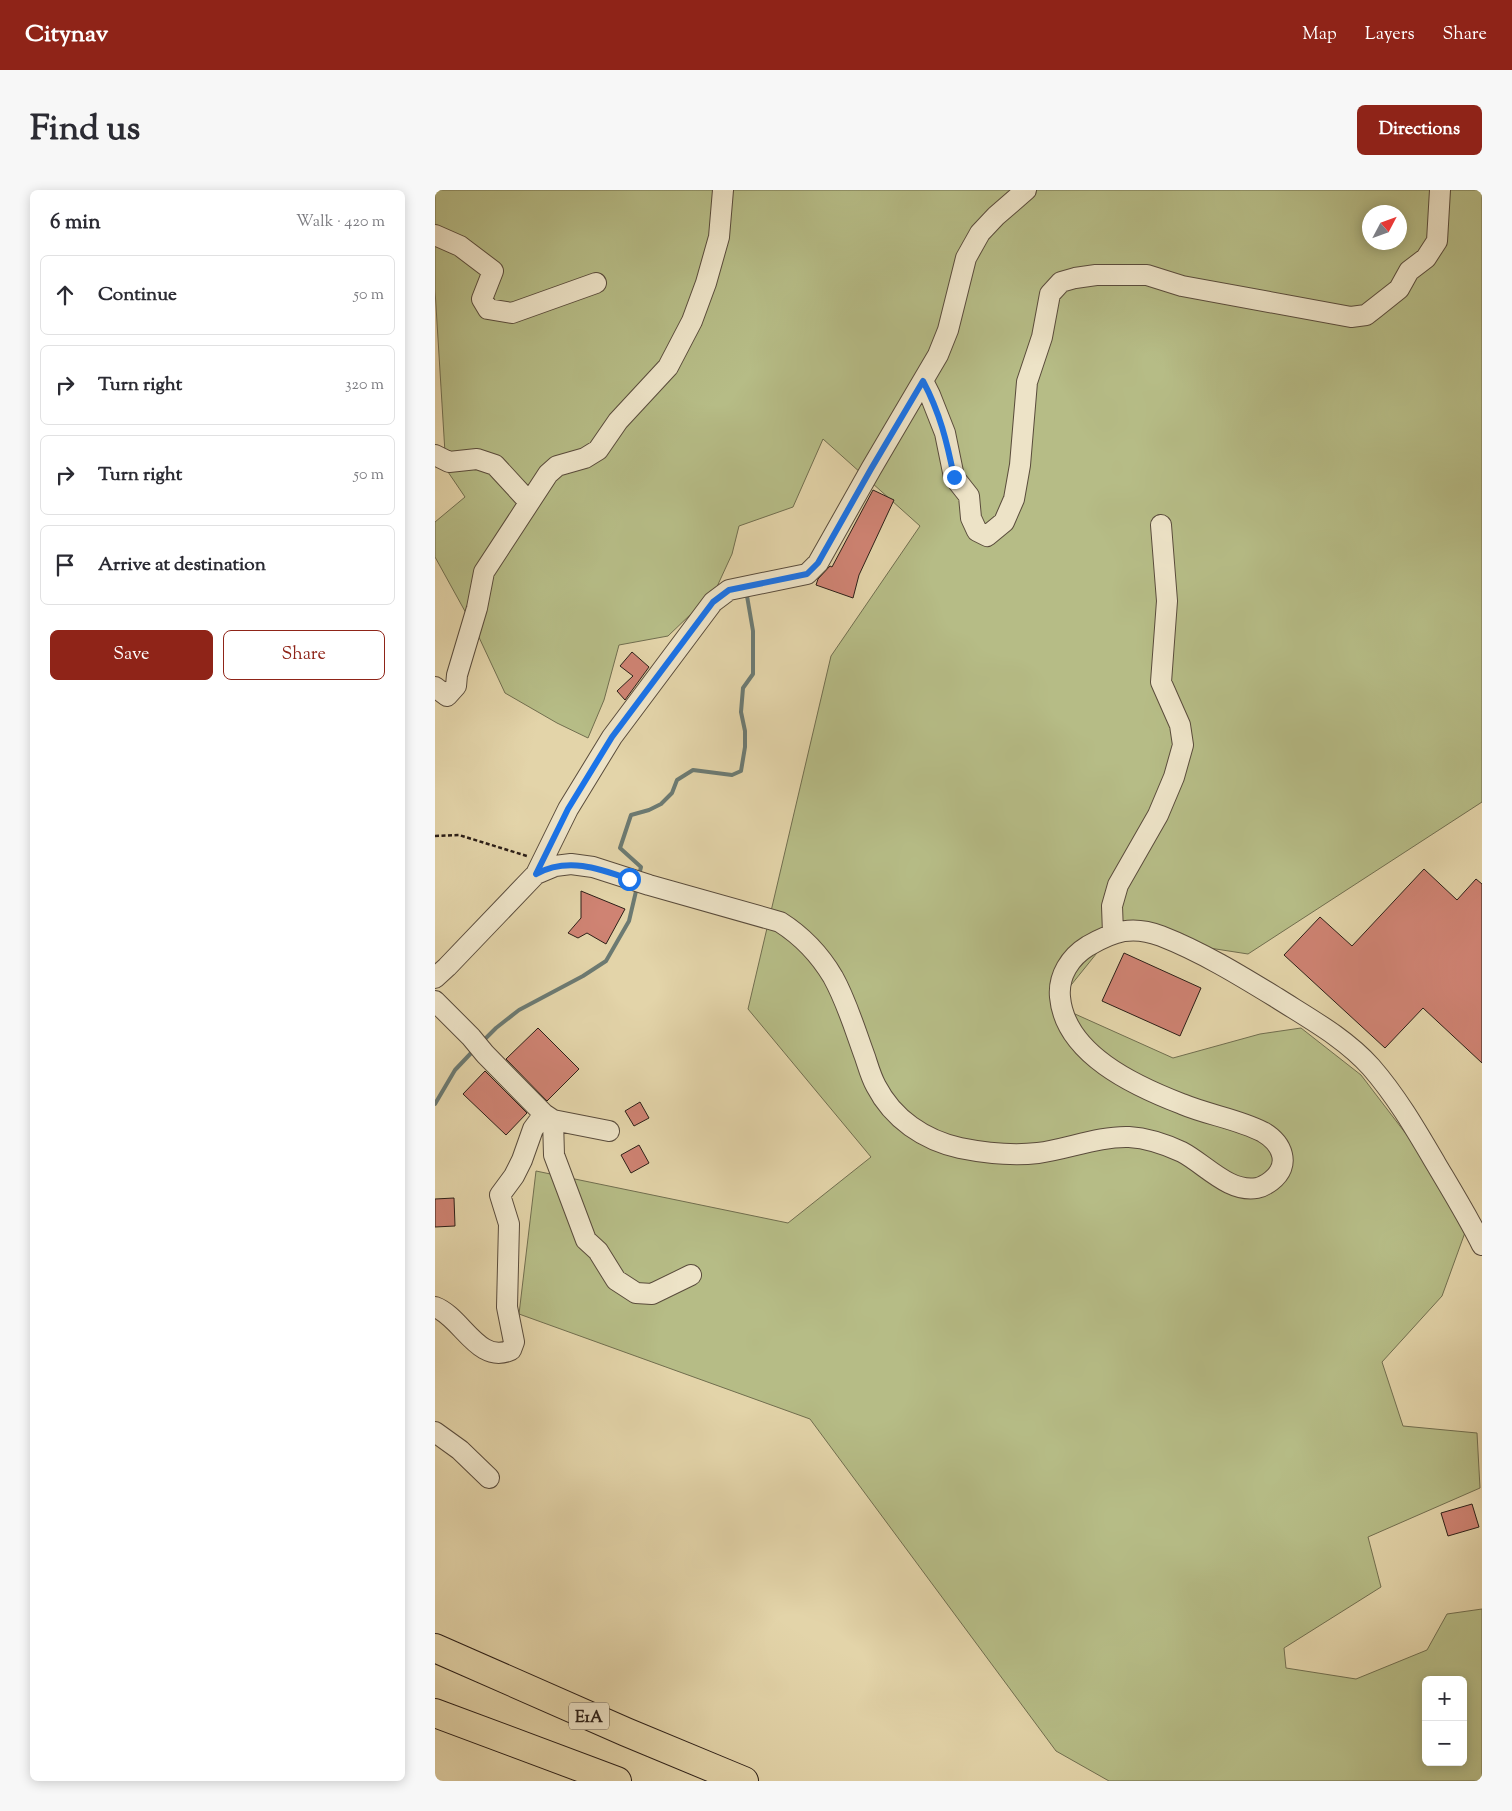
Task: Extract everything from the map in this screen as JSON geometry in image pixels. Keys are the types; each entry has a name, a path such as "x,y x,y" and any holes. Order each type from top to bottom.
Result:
{"highway":[{"name":"E1A","path":"435,1648 626,1732 744,1781"},
{"path":"435,1713 617,1781"},
{"path":"527,1748 605,1781"}],"street":[{"path":"435,687 447,696 456,686 457,675 477,608 483,572 548,474 557,466 585,458 598,450 618,421 667,367 693,321 706,283 719,237 723,190"},
{"path":"435,978 447,968 539,867 568,809 612,737 713,602 729,590 807,574 818,563 939,355 948,330 966,258 980,233 1026,190"},
{"path":"923,381 945,433 954,477 969,496 971,518 977,531 987,536 1004,522 1014,499 1020,465 1027,382 1042,337 1050,294 1061,282 1096,275 1147,275 1183,286 1245,298 1351,316 1366,315 1399,289 1409,271 1426,258 1437,241 1440,190"},
{"path":"435,235 460,246 493,271 482,299 488,309 513,313 596,283"},
{"path":"435,455 449,462 477,459 495,465 529,502"},
{"path":"1113,933 1112,906 1118,885 1157,815 1174,777 1183,745 1180,725 1161,682 1167,600 1161,525"},
{"path":"539,867 571,864 593,867 649,886 780,922 794,930 821,959 834,979 846,1005 875,1085 893,1110 911,1127 931,1139 962,1148 1013,1154 1038,1152 1126,1137 1141,1139 1180,1151 1230,1183 1246,1188 1260,1188 1277,1176 1284,1163 1281,1149 1274,1140 1260,1130 1182,1104 1108,1068 1083,1046 1068,1026 1061,1009 1059,985 1063,973 1072,959 1081,950 1113,933 1145,930 1182,945 1251,982 1321,1026 1350,1047 1369,1065 1403,1108 1470,1221 1482,1245"},
{"path":"435,1001 549,1117 609,1131"},
{"path":"549,1117 554,1155 586,1240 598,1251 616,1280 637,1293 652,1294 691,1274"},
{"path":"435,1306 447,1313 471,1338 493,1353 503,1354 511,1350 513,1342 507,1307 509,1224 500,1196 523,1160 533,1129 549,1117"},
{"path":"435,1432 460,1450 489,1478"}],"path":[{"path":"435,836 459,835 509,852 539,867"}],"green space":[{"path":"435,190 1482,190 1482,802 1248,954 1113,933 1055,1005 1173,1058 1260,1034 1301,1028 1361,1075 1416,1147 1467,1227 1442,1296 1382,1362 1403,1426 1477,1433 1480,1488 1368,1537 1381,1587 1284,1648 1286,1668 1356,1679 1427,1650 1447,1614 1482,1609 1482,1781 1109,1781 1056,1751 810,1419 519,1314 536,1171 788,1223 871,1157 748,1009 831,656 920,526 823,439 793,507 739,526 732,554 715,591 668,636 619,645 604,700 588,738 557,723 505,693 477,633 435,557 435,522 465,497 446,469 435,290"}],"building":[{"path":"873,490 894,500 859,575 853,598 816,585 818,579 830,566 832,567"},
{"path":"632,652 649,667 625,700 617,691 633,676 620,666"},
{"path":"1424,869 1457,900 1476,879 1482,884 1482,1063 1423,1008 1385,1048 1284,955 1320,917 1352,946"},
{"path":"581,891 625,909 606,944 587,933 578,938 568,933 581,918"},
{"path":"1124,953 1201,988 1180,1036 1102,1001"},
{"path":"538,1028 579,1069 547,1101 506,1059"},
{"path":"485,1071 527,1113 506,1135 463,1094"},
{"path":"640,1102 649,1118 634,1126 625,1111"},
{"path":"639,1145 649,1163 631,1173 621,1155"},
{"path":"454,1198 455,1226 435,1227 435,1199"},
{"path":"1472,1504 1479,1527 1448,1536 1441,1513"}],"waterway":[{"path":"639,875 641,867 620,848 631,815 649,810 661,804 672,793 677,780 693,770 732,775 741,771 745,747 745,731 741,712 743,688 753,674 753,631 747,596"},
{"path":"482,1042 519,1010 583,976 606,961 629,921 637,887"},
{"path":"435,1104 455,1070 473,1051"}],"route":[{"path":"629,879 593,867 571,864 555,866 536,874 568,809 612,737 713,602 729,590 807,574 818,563 923,381 945,433 954,477"}]}
